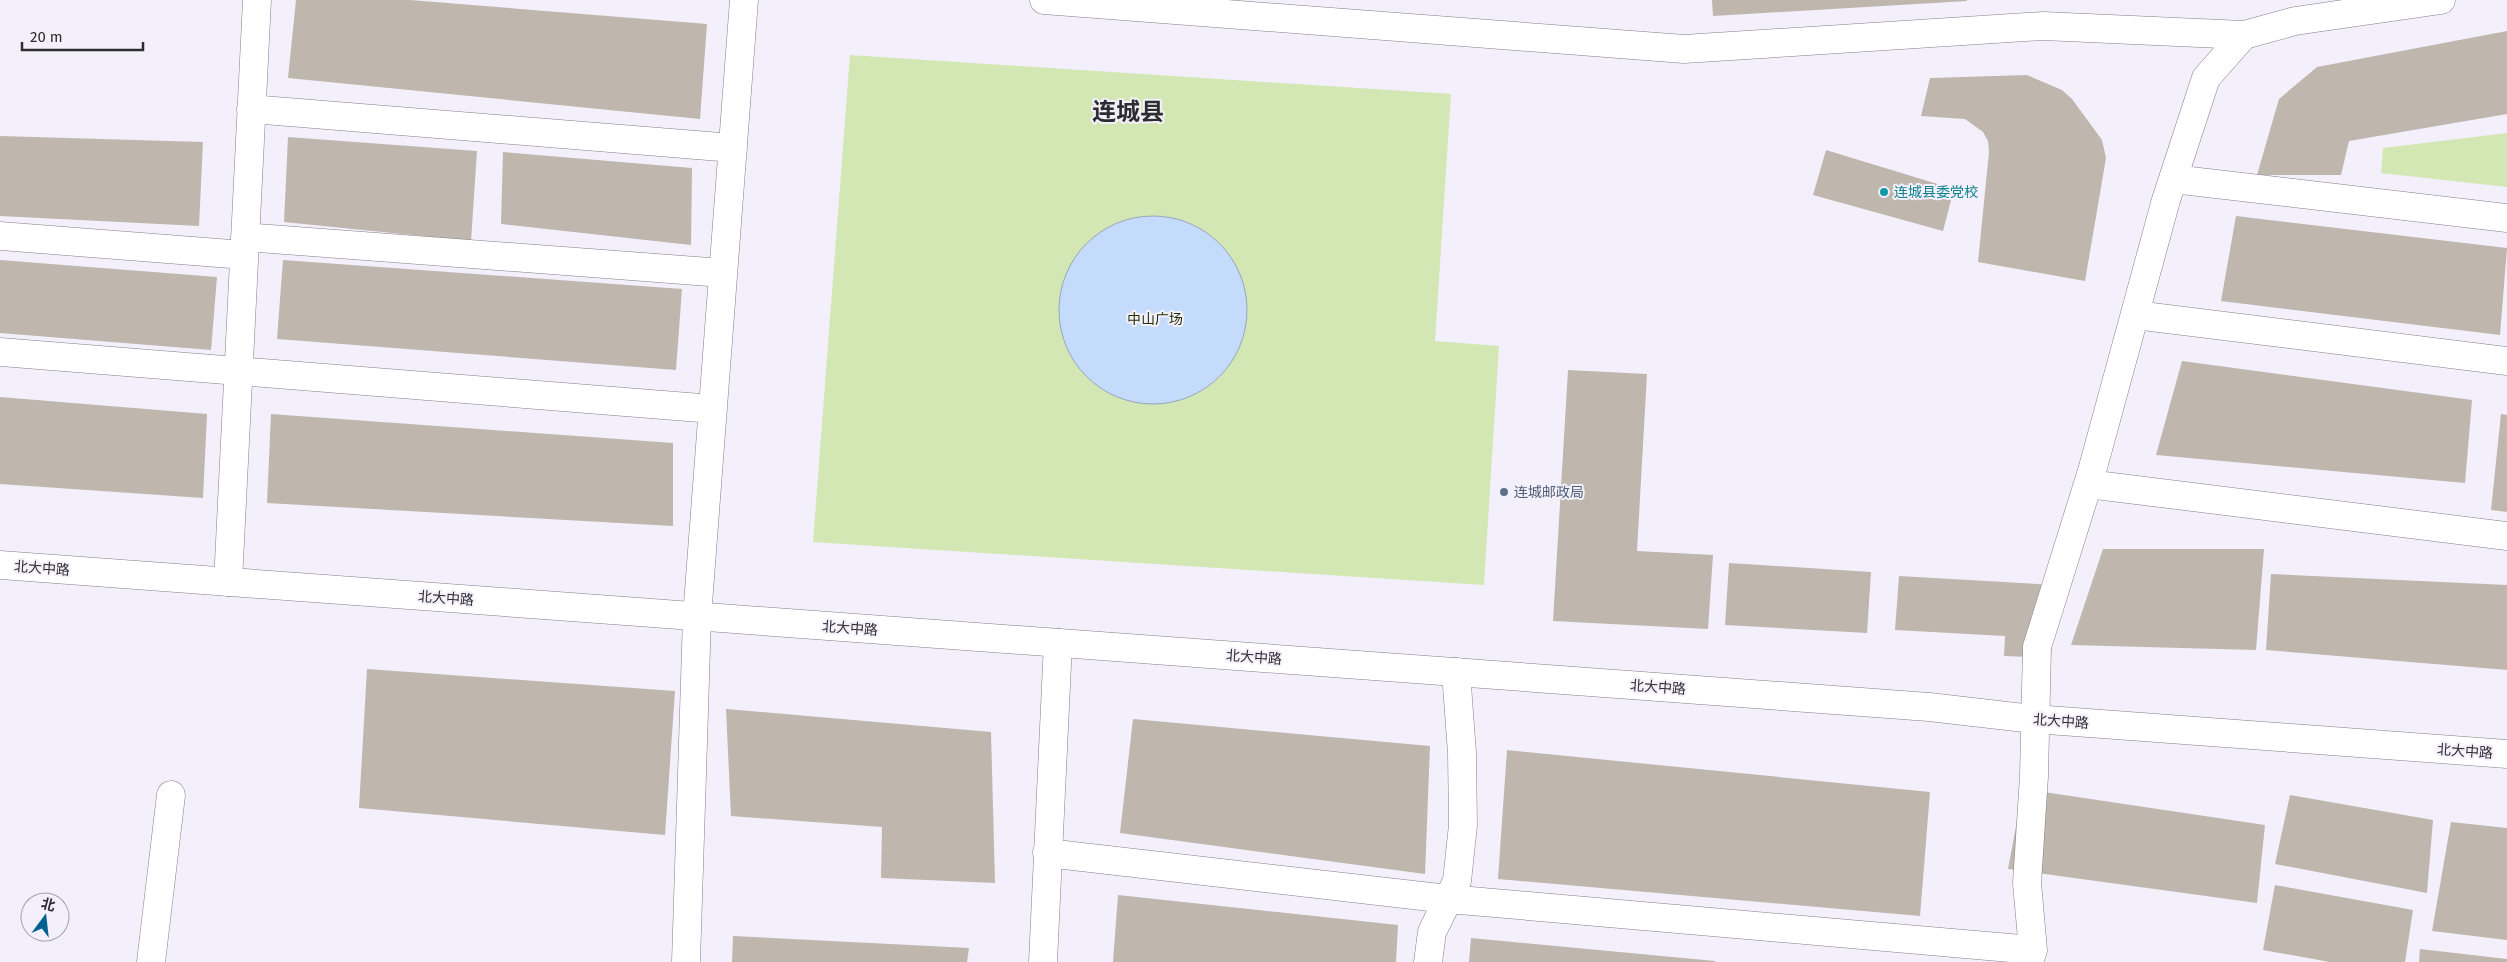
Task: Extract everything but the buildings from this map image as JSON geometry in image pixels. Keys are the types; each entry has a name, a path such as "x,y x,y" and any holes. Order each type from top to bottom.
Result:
{"street":[{"path":"228,582 257,0"},
{"path":"686,962 698,617 744,0"},
{"path":"1044,0 1684,49 2043,26 2244,35 2295,21 2441,0"},
{"path":"1047,854 1448,899 2031,956 2027,883 2034,776 2037,647 2088,484 2173,179 2206,78 2244,35"},
{"path":"251,109 733,148"},
{"path":"2173,179 2507,218"},
{"path":"0,236 245,246 723,273"},
{"path":"2134,315 2507,361"},
{"path":"0,352 238,373 713,409"},
{"path":"2088,484 2507,536"},
{"name":"北大中路","path":"0,565 1929,707 2034,720 2507,754"},
{"path":"1042,962 1058,643"},
{"path":"1428,962 1432,932 1456,881 1463,824 1462,753 1456,672"},
{"path":"152,962 171,795"}],"green space":[{"name":"中山广场","path":"850,55 1451,94 1435,341 1499,346 1484,585 813,542"},
{"path":"2507,133 2507,187 2381,173 2383,148"}],"water":[{"path":"1144,216 1162,216 1180,220 1197,227 1213,237 1226,250 1240,274 1247,301 1247,319 1240,346 1226,370 1213,383 1197,393 1180,400 1162,404 1144,404 1126,400 1109,393 1093,383 1080,370 1070,354 1063,337 1059,319 1059,301 1063,283 1070,266 1080,250 1093,237 1109,227 1126,220"}],"place":[{"name":"连城县委党校","path":"1884,192"},
{"name":"连城邮政局","path":"1504,492"}],"district":[{"name":"连城县","path":"1128,112"}]}
